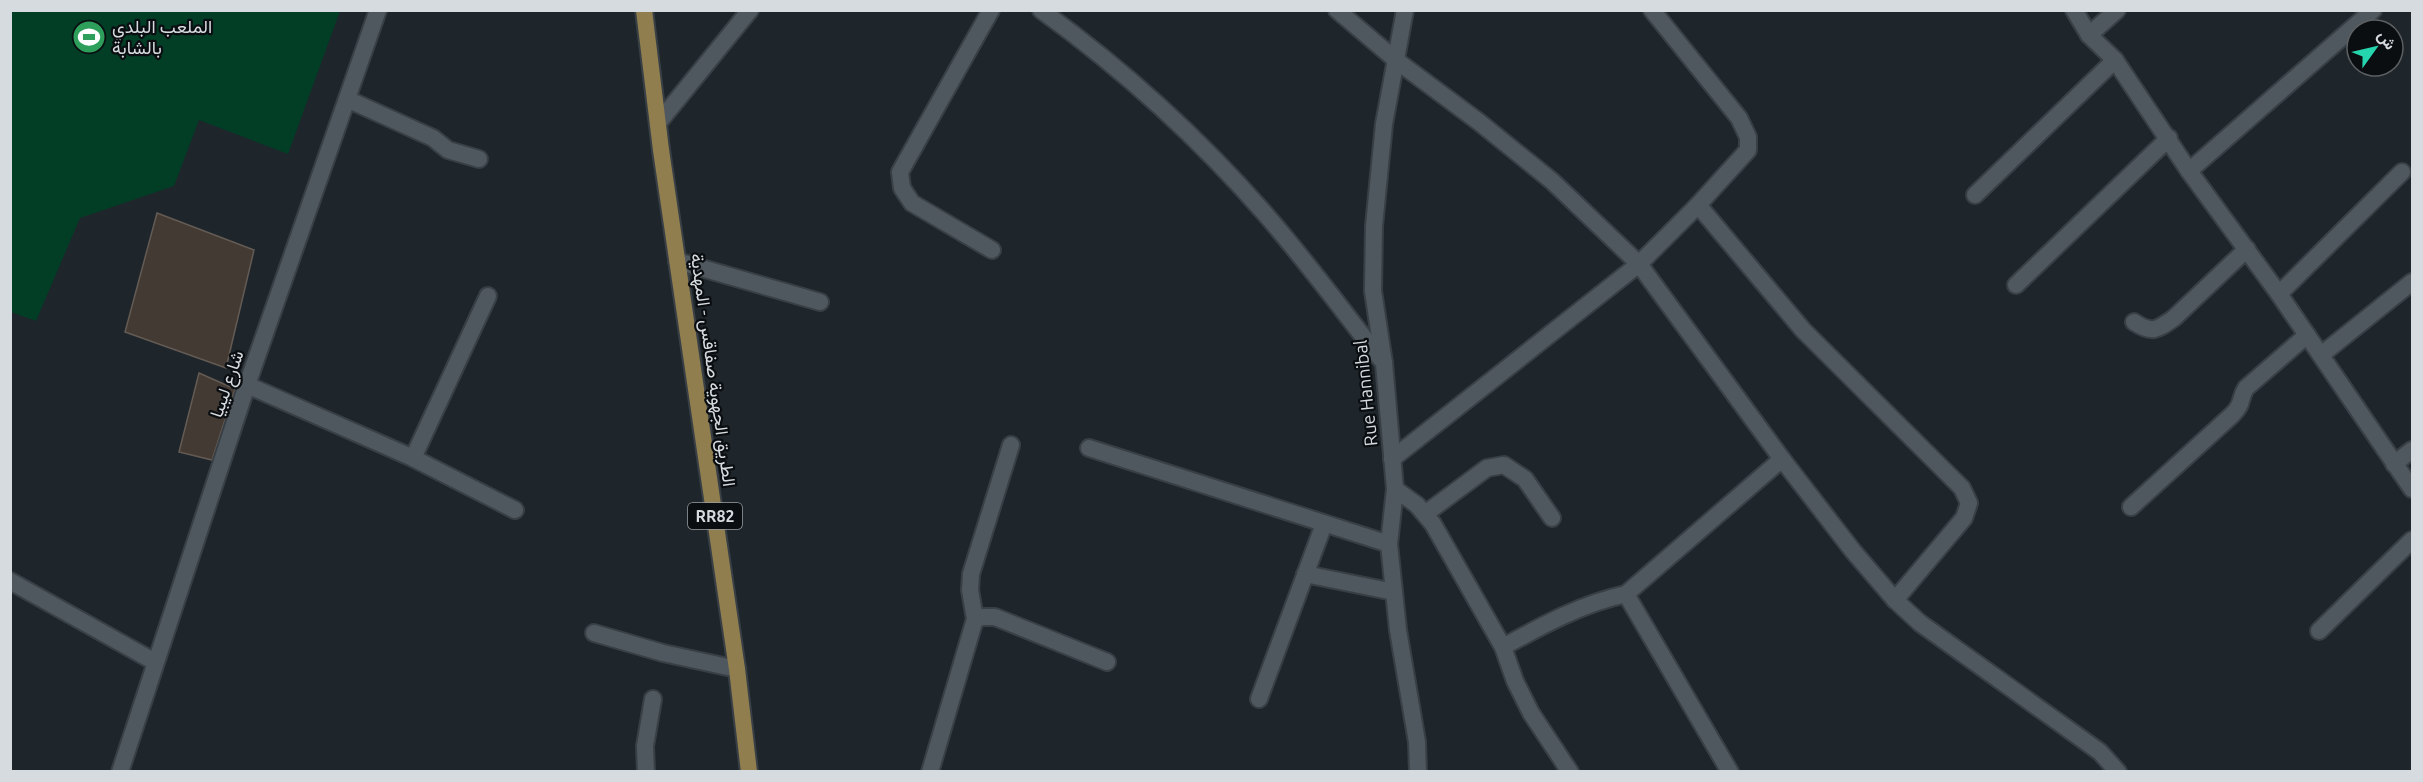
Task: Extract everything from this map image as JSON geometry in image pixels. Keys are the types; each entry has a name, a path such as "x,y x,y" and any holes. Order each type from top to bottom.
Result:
{"main road":[{"name":"الطريق الجهوية صفاقس - المهدية","path":"644,10 677,261 737,669 749,771"}],"street":[{"name":"شارع ليبيا","path":"120,771 247,385 378,10"},
{"path":"659,122 750,10"},
{"path":"991,10 900,172 902,188 912,203 992,250"},
{"path":"1041,10 1140,87 1201,146 1267,217 1384,363"},
{"path":"1337,10 1396,61 1479,122 1552,181 1639,264 1782,459 1895,600 1920,623 2100,752 2118,771"},
{"name":"Rue Hannibal","path":"1405,10 1384,124 1374,226 1373,291 1384,363 1395,489 1389,544 1417,742 1418,771"},
{"path":"1392,459 1639,264 1698,205 1748,150 1748,137 1739,117 1652,10"},
{"path":"2074,10 2090,35 2115,60 2189,171 2279,294 2412,489"},
{"path":"2090,35 2117,10"},
{"path":"2189,171 2373,10"},
{"path":"1975,195 2115,60"},
{"path":"346,99 433,138 448,150 479,159"},
{"path":"2016,285 2169,138"},
{"path":"2279,294 2402,172"},
{"path":"1698,205 1803,330 1962,488 1969,503 1964,518 1895,600"},
{"path":"2134,322 2144,329 2152,330 2162,326 2174,318 2247,249"},
{"path":"677,261 820,302"},
{"path":"2320,355 2412,282"},
{"path":"413,458 488,296"},
{"path":"2131,507 2239,408 2246,388 2307,335"},
{"path":"247,385 413,458 515,510"},
{"path":"930,771 975,619 970,590 971,574 1011,445"},
{"path":"1089,448 1389,544"},
{"path":"2394,464 2412,450"},
{"path":"1503,647 1569,612 1596,601 1626,594 1782,459"},
{"path":"1425,514 1487,468 1504,465 1525,479 1552,518"},
{"path":"1395,489 1425,514 1503,647 1515,681 1531,713 1570,771"},
{"path":"1259,699 1324,524"},
{"path":"2319,631 2412,540"},
{"path":"1305,574 1394,592"},
{"path":"10,581 155,662"},
{"path":"1626,594 1730,771"},
{"path":"975,619 983,616 995,617 1107,662"},
{"path":"594,633 663,653 737,669"},
{"path":"646,771 645,746 653,699"}],"green space":[{"path":"11,10 340,11 288,154 199,120 174,186 80,218 36,321 11,312"}],"building":[{"path":"157,213 254,250 226,368 125,332"},
{"path":"199,373 235,389 212,460 179,452"}],"place":[{"name":"الملعب البلدي بالشابة","path":"89,37"}]}
